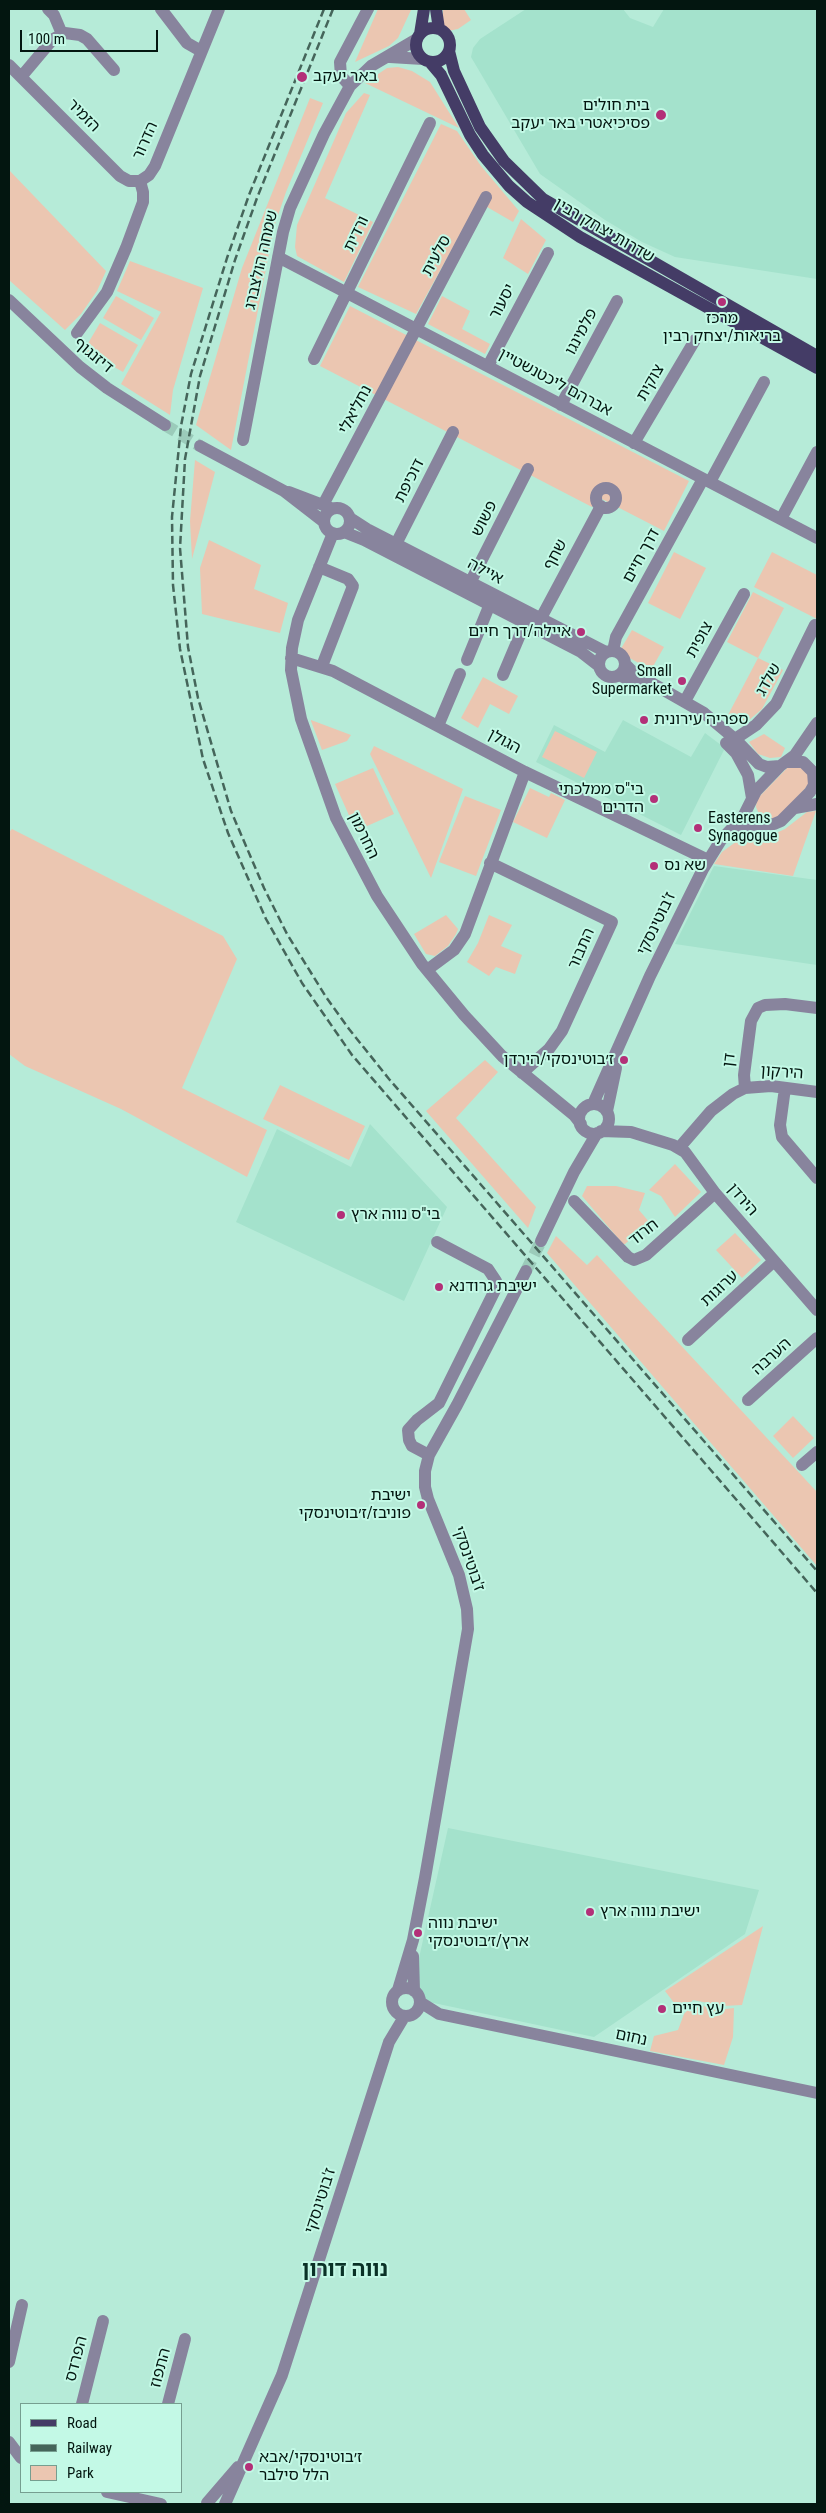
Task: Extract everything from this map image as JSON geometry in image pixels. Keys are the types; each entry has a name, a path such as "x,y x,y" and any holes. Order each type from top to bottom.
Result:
{"main road":[{"path":"418,36 430,28 439,29 449,37 449,51 441,61 426,60 417,51 418,36 424,9"},
{"path":"436,9 439,29"},
{"name":"שדרות יצחק רבין","path":"449,51 454,71 480,127 504,161 543,199 817,356"},
{"name":"שדרות יצחק רבין","path":"426,60 441,75 470,135 483,155 509,186 527,202 580,237 817,368"}],"street":[{"path":"48,9 54,15 62,34"},
{"path":"161,9 183,39 201,52"},
{"name":"הדרור","path":"77,333 107,292 143,202 140,181 155,166 219,9"},
{"path":"350,86 341,76 340,62 368,9"},
{"path":"21,77 53,39 62,34 72,33 87,39 114,70"},
{"name":"שמחה הולצברג","path":"243,440 278,257 290,208 324,134 350,86 364,72 418,36"},
{"path":"388,57 426,60"},
{"name":"הזמיר","path":"9,65 120,176 129,181 140,181"},
{"name":"ורדית","path":"314,359 430,123"},
{"name":"סלעית","path":"417,329 486,197"},
{"name":"יסעור","path":"488,366 548,253"},
{"name":"אברהם ליכטנשטיין","path":"278,257 817,538"},
{"name":"דיזנגוף","path":"9,300 80,367 107,388 164,425"},
{"name":"פלמינגו","path":"561,405 617,301"},
{"name":"נחליאלי","path":"327,507 417,329"},
{"name":"צוקית","path":"634,443 695,340"},
{"name":"דרך חיים","path":"610,652 616,637 764,382"},
{"name":"דוכיפת","path":"396,544 453,432"},
{"path":"200,446 284,491 324,522"},
{"path":"781,519 817,452"},
{"name":"פשוש","path":"470,583 528,469"},
{"path":"284,491 306,497 327,507 343,509 350,518 350,526 339,533 326,528 324,522 327,507"},
{"name":"שחף","path":"540,620 600,506"},
{"name":"איילה","path":"350,518 540,620 610,652"},
{"name":"איילה","path":"339,533 364,540 490,604 581,652 598,666"},
{"name":"החרמון","path":"339,533 319,567 298,620 291,658 294,690 301,719 336,818 377,896 428,970 464,1016 502,1056 582,1126"},
{"path":"319,567 348,579 352,586 322,666"},
{"name":"צופית","path":"685,702 744,594"},
{"path":"467,660 490,604"},
{"path":"503,675 525,623"},
{"name":"שלדג","path":"734,739 756,725 776,704 815,625"},
{"path":"610,652 620,654 625,664 634,672 704,713 759,764 766,767 803,762 816,772 810,792 781,822 767,825 754,817 748,775 728,745 694,717 619,675 607,676 601,672 598,666 600,658 610,652"},
{"name":"הגולן","path":"291,658 322,666 525,772 465,934 454,950 428,970"},
{"path":"619,675 625,664"},
{"path":"438,726 460,674"},
{"path":"783,764 795,755 817,723"},
{"name":"ז'בוטינסקי","path":"590,1105 708,860 721,840 743,817 751,800 783,764"},
{"path":"525,772 708,860"},
{"path":"795,808 817,804"},
{"name":"ז'בוטינסקי","path":"721,840 748,825 767,825"},
{"name":"התבור","path":"490,863 612,922 562,1031 549,1049 522,1073"},
{"name":"דן","path":"679,1148 715,1108 732,1094 745,1088 744,1075 751,1021 758,1008 765,1005 785,1004 817,1008"},
{"name":"ז'בוטינסקי","path":"608,1114 608,1097 628,1024"},
{"name":"הירקון","path":"745,1088 756,1086 817,1092"},
{"path":"785,1088 780,1126 782,1137 817,1178"},
{"name":"החרמון","path":"550,1097 564,1103 590,1105"},
{"path":"574,1172 582,1126 581,1111 590,1105 601,1105 608,1114 631,1132"},
{"path":"541,1241 574,1172 599,1132 607,1125 608,1114"},
{"path":"582,1126 599,1132 631,1132 679,1148"},
{"name":"הירדן","path":"679,1148 715,1193 817,1310"},
{"name":"חרוד","path":"574,1200 628,1258 634,1260 646,1255 715,1193"},
{"path":"428,1455 412,1446 408,1430 417,1420 439,1403 496,1288 496,1281 488,1269 437,1242"},
{"name":"ערוגות","path":"688,1340 774,1261"},
{"name":"ז'בוטינסקי","path":"398,1990 413,1940 468,1629 467,1609 459,1575 425,1487 428,1455 472,1377 526,1271"},
{"name":"הערבה","path":"748,1400 817,1338"},
{"path":"802,1465 817,1452"},
{"name":"ז'בוטינסקי","path":"413,1940 417,1996"},
{"path":"406,1988 417,1996 418,2010 404,2014 392,1998 398,1990 406,1988"},
{"name":"נחום","path":"417,1996 440,2014"},
{"name":"ז'בוטינסקי","path":"225,2504 282,2374 389,2042 404,2014"},
{"name":"נחום","path":"404,2014 440,2014 817,2093"},
{"path":"9,2362 22,2305"},
{"name":"הפרדס","path":"82,2403 103,2321"},
{"name":"התפוז","path":"168,2403 186,2339"},
{"path":"9,2442 20,2457"},
{"name":"ז'בוטינסקי","path":"206,2504 248,2453"},
{"path":"116,2493 144,2496 161,2504"},
{"path":"206,2504 214,2502 221,2504"}],"shaded area":[{"name":"בית חולים פסיכיאטרי באר יעקב","path":"526,9 623,9 630,18 653,27 664,9 817,9 817,279 675,257 642,242 605,220 540,174 471,57 473,48 480,39"},
{"name":"בי\"ס ממלכתי הדרים","path":"623,720 691,757 705,733 725,748 681,835 536,762 554,725 605,752"},
{"path":"714,866 817,880 817,965 675,944"},
{"name":"בי\"ס נווה ארץ","path":"370,1124 447,1207 404,1301 236,1222 277,1129 351,1167"},
{"name":"ישיבת נווה ארץ","path":"448,1828 759,1890 745,1934 594,2037 429,2002 419,1993 417,1967"}],"green space":[{"path":"378,9 411,10 398,38 389,46 355,62"},
{"path":"443,9 464,9 471,20 458,29 448,31 443,26"},
{"path":"398,67 412,71 430,82 459,128 365,83 387,68"},
{"path":"364,93 370,95 325,198 373,222 344,282 297,256 295,247 297,225 346,113"},
{"path":"310,98 323,103 286,192 274,227 231,450 196,425 242,268"},
{"path":"441,124 457,131 481,166 519,211 513,222 487,207 482,195 416,314 358,287"},
{"path":"9,170 106,271 97,291 81,314 65,330 9,280"},
{"path":"521,219 546,240 528,274 503,258"},
{"path":"130,261 203,288 173,390 170,415 121,384 161,312 117,291"},
{"path":"116,296 154,318 141,340 103,318"},
{"path":"442,296 470,311 462,329 490,344 485,354 428,324"},
{"path":"350,306 689,481 664,531 598,497 592,507 320,366"},
{"path":"100,323 138,345 123,372 84,350"},
{"path":"195,460 215,472 192,559 190,521"},
{"path":"209,540 261,565 254,589 288,603 280,633 202,614 200,568"},
{"path":"674,552 706,568 680,619 648,603"},
{"path":"772,552 817,575 817,619 754,587"},
{"path":"753,592 784,608 758,658 727,642"},
{"path":"632,630 664,647 651,670 619,652"},
{"path":"758,658 783,670 762,709 742,726 728,715"},
{"path":"483,677 518,696 509,714 490,704 478,728 461,718"},
{"path":"311,720 351,735 347,741 322,750"},
{"path":"555,731 597,752 584,778 542,757"},
{"path":"764,734 785,748 781,757 770,758 758,754 749,742"},
{"path":"374,746 463,789 431,878 370,754"},
{"path":"789,766 806,768 810,783 780,817 769,819 759,814 756,807 757,799"},
{"path":"373,768 394,814 356,831 335,784"},
{"path":"530,788 549,797 551,793 565,800 547,838 513,822"},
{"path":"465,796 501,810 476,876 439,862"},
{"path":"816,811 793,876 714,864 722,852 737,841 751,834 774,834 785,829 807,812"},
{"path":"12,829 223,936 237,959 182,1088 267,1130 247,1177 121,1109 25,1066 9,1054 9,832"},
{"path":"446,915 458,929 456,934 448,946 435,956 426,954 414,934"},
{"path":"489,915 512,925 501,946 522,955 515,974 496,967 489,976 467,962 478,943"},
{"path":"485,1060 498,1072 456,1118 536,1207 528,1228 426,1111"},
{"path":"280,1085 365,1126 349,1160 263,1119"},
{"path":"675,1164 701,1192 675,1217 661,1196 649,1190"},
{"path":"587,1186 616,1186 645,1193 639,1210 650,1223 623,1244 582,1196"},
{"path":"735,1233 761,1260 742,1278 716,1250"},
{"path":"556,1236 587,1265 597,1255 817,1492 817,1566 547,1253"},
{"path":"793,1416 814,1438 793,1458 773,1436"},
{"path":"763,1926 742,2005 723,2006 693,2000 681,2012 665,1991"},
{"path":"694,2003 717,2010 734,2008 733,2037 724,2065 650,2051 654,2036 678,2030 684,2014"}],"tunnel":[{"path":"165,425 200,446"},
{"path":"526,1271 541,1241"}],"railway":[{"path":"324,9 249,195 227,258 191,374 181,426 172,517 173,585 180,649 203,759 228,833 266,919 302,983 352,1055 817,1593"},
{"path":"333,9 257,198 235,260 200,376 185,459 180,548 188,647 198,698 231,811 264,888 287,934 326,997 349,1029 389,1079 817,1571"}],"place":[{"name":"באר יעקב","path":"302,77"},
{"name":"בית חולים פסיכיאטרי באר יעקב","path":"661,115"},
{"name":"מרכז בריאות/יצחק רבין","path":"722,302"},
{"name":"איילה/דרך חיים","path":"581,632"},
{"name":"Small Supermarket","path":"682,681"},
{"name":"ספריה עירונית","path":"644,720"},
{"name":"בי\"ס ממלכתי הדרים","path":"654,799"},
{"name":"Easterens Synagogue","path":"698,828"},
{"name":"שא נס","path":"654,866"},
{"name":"ז׳בוטינסקי/הירדן","path":"624,1060"},
{"name":"בי\"ס נווה ארץ","path":"341,1215"},
{"name":"ישיבת גרודנא","path":"439,1287"},
{"name":"ישיבת פוניבז/ז׳בוטינסקי","path":"421,1505"},
{"name":"ישיבת נווה ארץ","path":"590,1912"},
{"name":"ישיבת נווה ארץ/ז׳בוטינסקי","path":"418,1933"},
{"name":"עץ חיים","path":"662,2009"},
{"name":"ז׳בוטינסקי/אבא הלל סילבר","path":"249,2467"}],"district":[{"name":"נווה דורון","path":"345,2271"}]}
